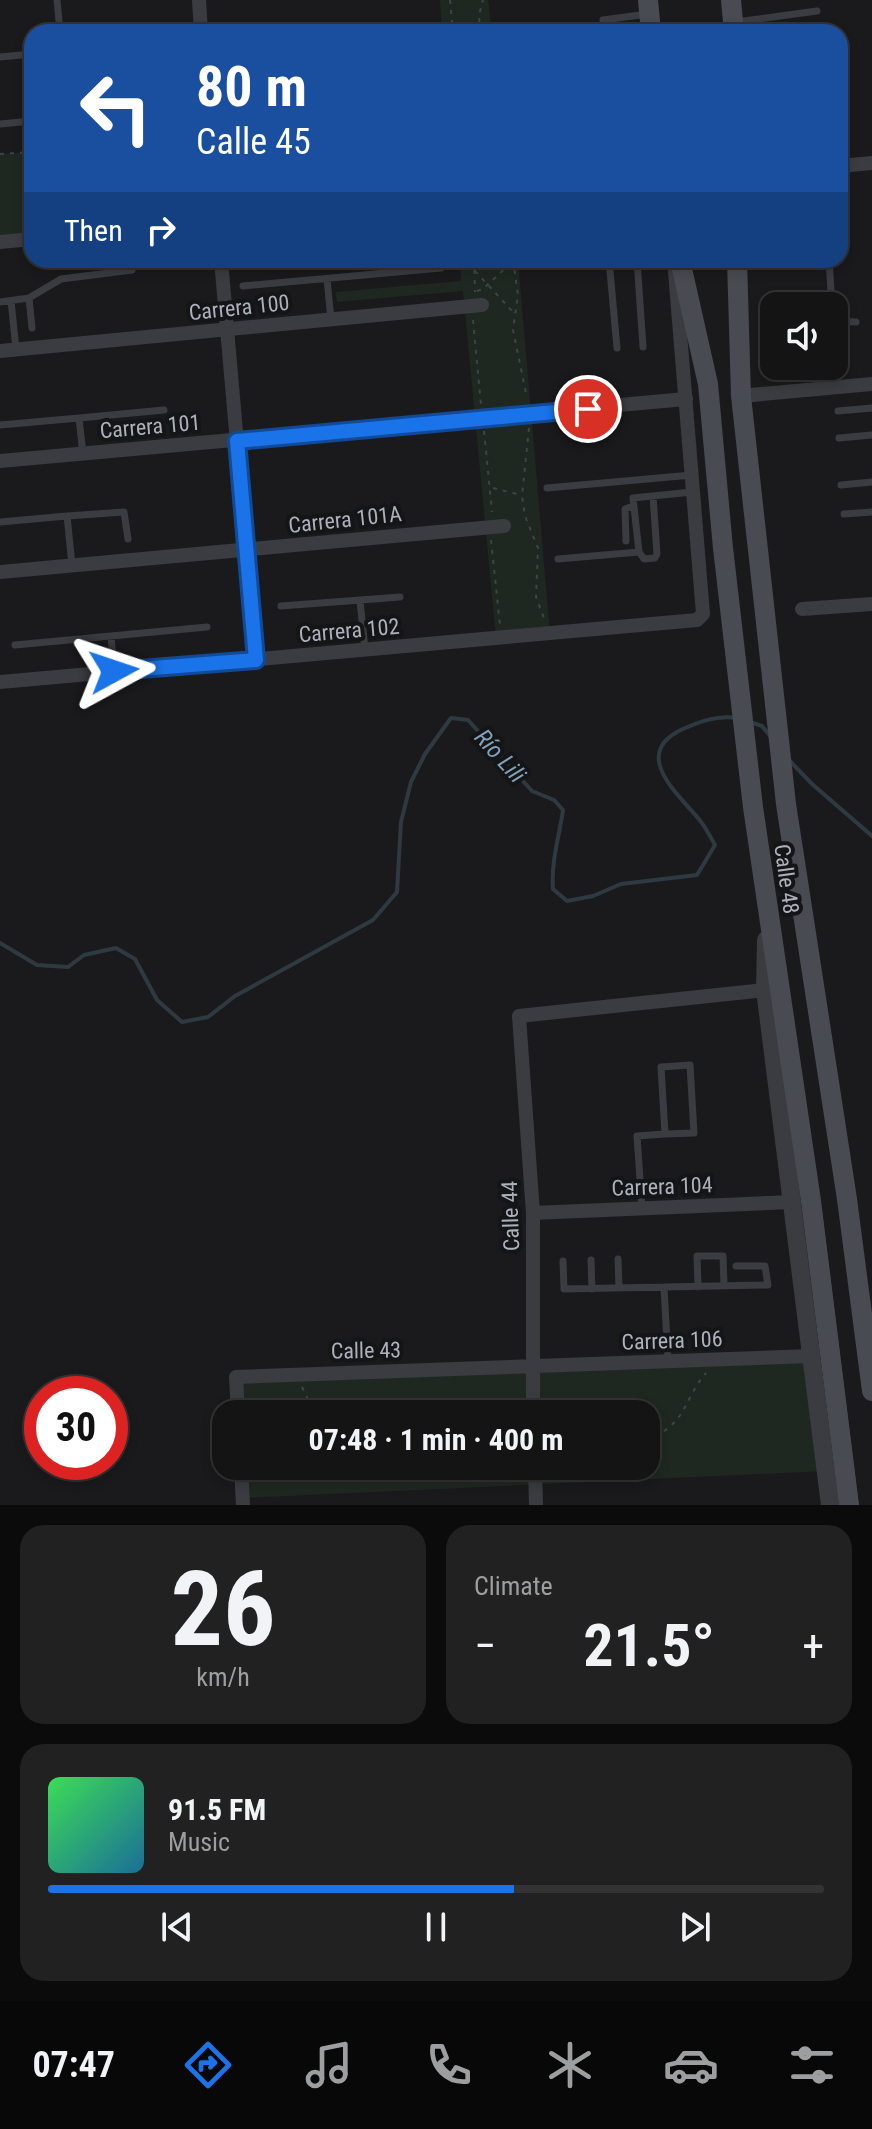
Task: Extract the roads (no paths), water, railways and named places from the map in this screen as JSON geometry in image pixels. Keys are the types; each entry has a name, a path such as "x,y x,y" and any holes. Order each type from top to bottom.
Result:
{"main road":[{"path":"731,0 734,24"},
{"name":"Calle 48","path":"682,268 708,384 723,548 767,906 811,1201 849,1505"},
{"name":"Calle 48","path":"737,268 741,396 799,900 870,1349 872,1391"}],"street":[{"path":"199,0 200,24"},
{"path":"848,165 872,163"},
{"path":"0,242 24,240"},
{"path":"222,268 256,660"},
{"path":"674,268 693,492"},
{"name":"Carrera 100","path":"0,351 482,305"},
{"path":"741,396 872,385"},
{"name":"Carrera 101","path":"0,461 686,399"},
{"name":"Carrera 102","path":"0,682 697,620 701,617 693,492"},
{"name":"Carrera 101A","path":"0,572 504,526"},
{"path":"802,609 872,604"},
{"path":"767,906 765,990 830,1505"},
{"name":"Calle 44","path":"533,1400 533,1213 519,1016 765,990"},
{"name":"Carrera 104","path":"533,1213 793,1202"},
{"name":"Carrera 106","path":"534,1368 812,1356"},
{"name":"Calle 43","path":"237,1400 236,1377 534,1368"},
{"path":"242,1480 243,1505"},
{"path":"535,1480 536,1505"}],"lane":[{"path":"57,0 59,24"},
{"path":"750,24 817,11"},
{"path":"603,20 649,15"},
{"path":"0,57 24,55"},
{"path":"0,124 24,122"},
{"path":"243,286 441,268"},
{"path":"610,268 617,348"},
{"path":"638,268 643,347"},
{"path":"830,268 831,292"},
{"path":"0,302 29,298 61,279 132,270"},
{"path":"327,279 331,320"},
{"path":"29,298 32,328"},
{"path":"11,301 16,349"},
{"path":"848,322 856,322"},
{"path":"838,411 872,408"},
{"path":"0,425 164,410"},
{"path":"79,418 83,454"},
{"path":"839,438 872,435"},
{"path":"547,488 692,475"},
{"path":"841,485 872,482"},
{"path":"653,496 657,554 655,558 647,560 639,552 633,498 653,496 693,492"},
{"path":"626,541 625,509 633,506"},
{"path":"0,522 121,511 124,512 128,539"},
{"path":"844,514 872,512"},
{"path":"67,516 72,565"},
{"path":"558,559 639,552"},
{"path":"281,606 400,597"},
{"path":"360,601 365,650"},
{"path":"15,645 207,627"},
{"path":"111,636 114,671"},
{"path":"642,1208 637,1136 694,1133 690,1065 661,1067 665,1134"},
{"path":"698,1287 697,1256 723,1256 724,1286"},
{"path":"618,1259 619,1288"},
{"path":"591,1260 592,1289"},
{"path":"563,1261 564,1289 768,1285 765,1266 736,1266"},
{"path":"664,1287 668,1363"}],"waterway":[{"name":"Río Lili","path":"0,943 37,965 68,967 84,955 116,948 135,959 157,1000 182,1022 208,1017 235,996 373,920 397,892 401,822 411,782 425,754 451,718 468,720 532,791 554,800 563,810 554,859 553,889 567,901 593,896 621,884 697,875 715,845 703,824 663,773 659,761 660,750 668,739 690,726 717,718 738,718"},
{"name":"Río Lili","path":"750,722 762,726 771,737"},
{"name":"Río Lili","path":"789,760 872,836"}]}
